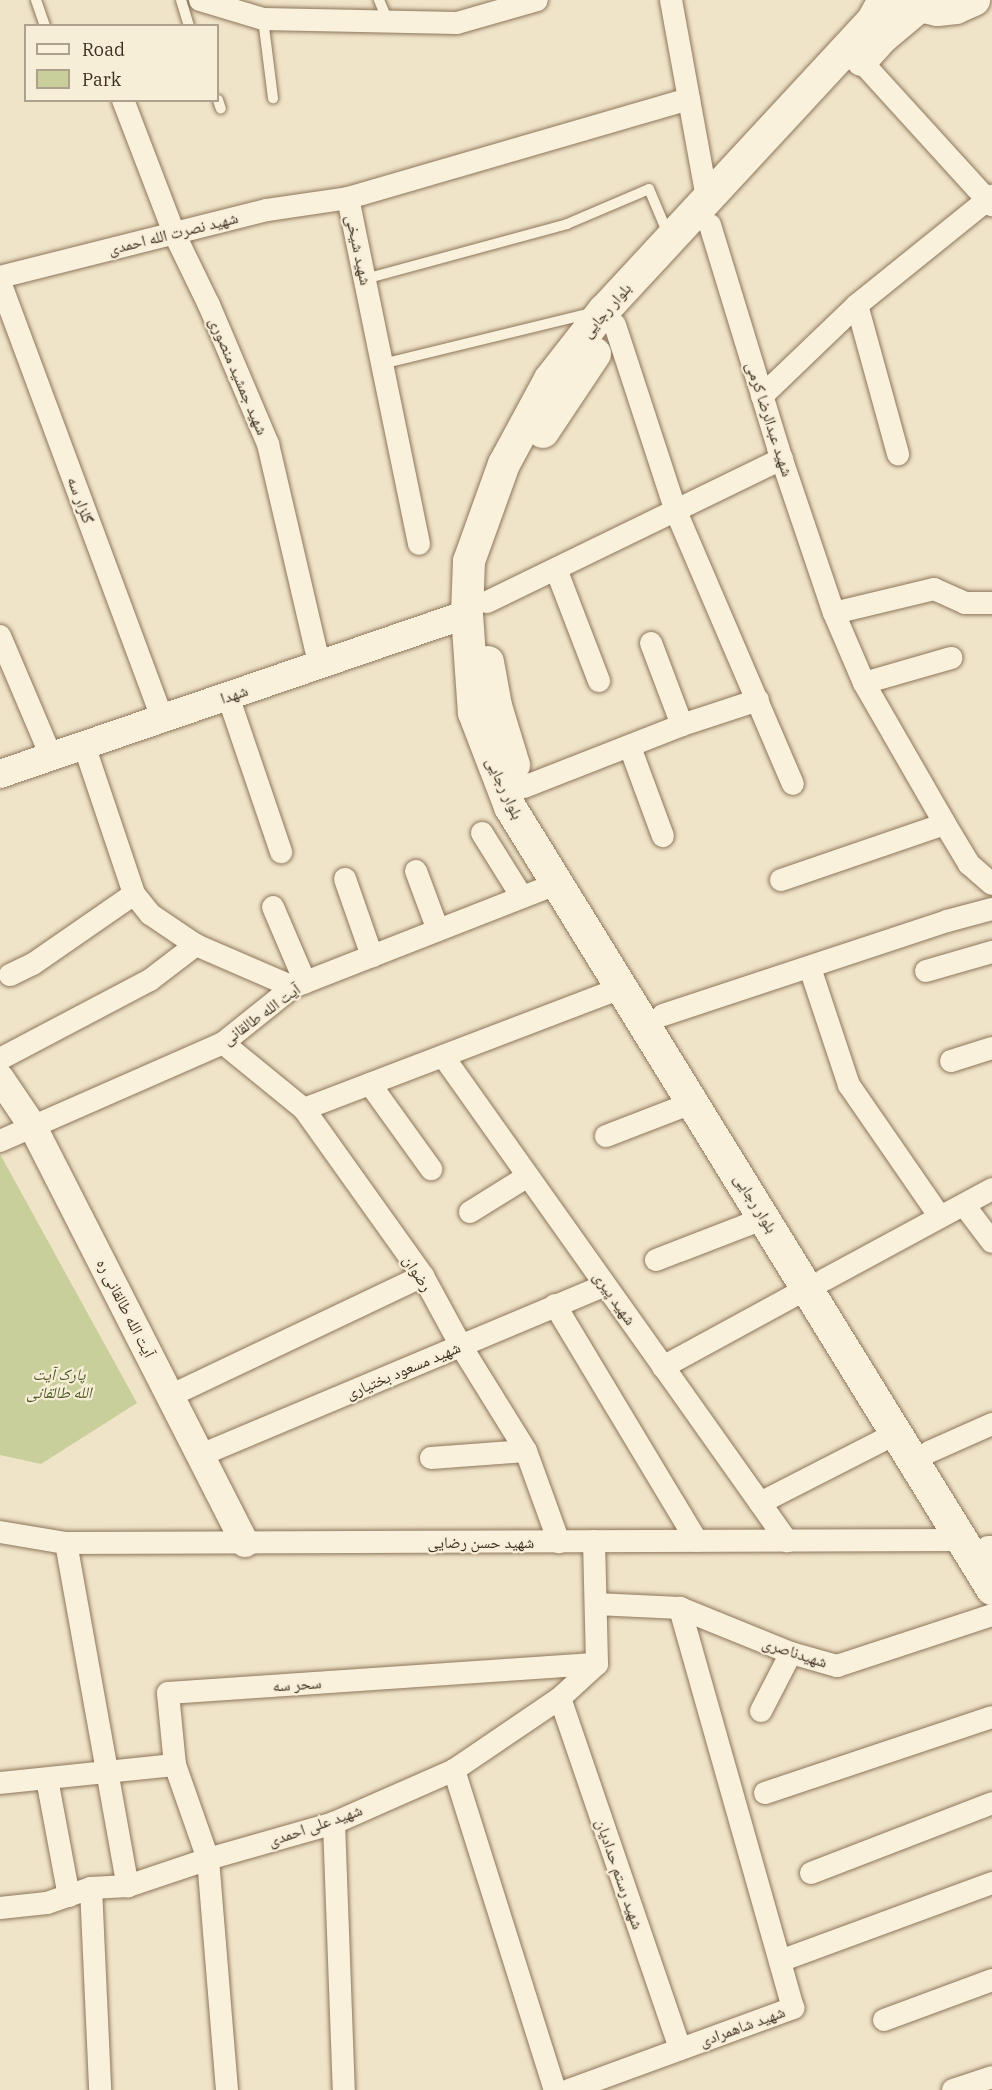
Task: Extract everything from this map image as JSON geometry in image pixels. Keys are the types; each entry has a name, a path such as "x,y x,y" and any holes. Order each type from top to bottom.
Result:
{"main road":[{"name":"بلوار رجایی","path":"610,317 708,212 873,20 884,0"},
{"path":"915,3 938,10 956,8 974,0"},
{"name":"بلوار رجایی","path":"915,3 861,61 708,212 670,239 610,317 569,390 519,469 477,608 474,713 510,807 765,1218 816,1284 929,1452 984,1547 992,1589"},
{"name":"بلوار رجایی","path":"477,608 496,706 524,787 663,1015 816,1284 897,1433 984,1547"}],"street":[{"path":"206,1 263,19 457,23 511,3 537,0"},
{"name":"شهید عبدالرضا کرمی","path":"671,0 708,212 762,396 834,613 864,683 945,825 969,864 992,884"},
{"path":"762,396 857,306 991,201 861,61"},
{"name":"شهید شیخی","path":"419,544 348,198 689,99"},
{"name":"شهید جمشید منصوری","path":"124,102 174,232 209,305 268,444 319,664"},
{"name":"شهید نصرت الله احمدی","path":"0,277 267,210 348,198"},
{"name":"گلزار سه","path":"0,282 162,718"},
{"path":"857,306 898,454"},
{"path":"610,317 675,509 793,784"},
{"path":"477,608 675,509 782,459"},
{"path":"556,569 599,681"},
{"path":"834,613 934,589 965,603 992,603"},
{"name":"شهدا","path":"0,774 477,608"},
{"path":"0,636 51,756"},
{"path":"651,643 682,725"},
{"path":"864,683 951,658"},
{"path":"228,696 281,852"},
{"path":"524,787 682,725 758,700"},
{"path":"84,745 134,894 150,914 196,945 299,985"},
{"path":"630,747 663,836"},
{"path":"781,880 945,825"},
{"path":"482,833 522,897"},
{"path":"416,872 438,930"},
{"path":"345,879 372,956"},
{"name":"آیت الله طالقانی","path":"0,1142 223,1043 299,985 559,883"},
{"path":"10,975 33,964 134,894"},
{"path":"273,907 299,985"},
{"path":"663,1015 947,921 992,909"},
{"path":"0,1059 150,980 196,945"},
{"path":"926,971 992,952"},
{"path":"810,968 849,1085 940,1217"},
{"path":"304,1109 623,987"},
{"name":"رضوان","path":"223,1043 304,1109 423,1276 461,1346 526,1451 559,1542"},
{"path":"951,1061 992,1048"},
{"name":"شهید پیری","path":"442,1056 787,1541"},
{"name":"آیت الله طالقانی ره","path":"0,1078 33,1127 172,1395 245,1543"},
{"path":"370,1084 431,1169"},
{"path":"606,1136 694,1102"},
{"path":"470,1212 528,1176"},
{"path":"663,1367 992,1189"},
{"path":"964,1205 992,1242"},
{"path":"656,1260 765,1218"},
{"path":"172,1395 423,1276"},
{"name":"شهید مسعود بختیاری","path":"201,1455 605,1285"},
{"path":"555,1305 697,1541"},
{"path":"929,1452 992,1424"},
{"path":"760,1503 897,1433"},
{"path":"431,1458 526,1451"},
{"name":"شهید حسن رضایی","path":"0,1532 66,1543 787,1541 984,1547"},
{"path":"594,1541 597,1664"},
{"path":"66,1543 128,1886"},
{"name":"شهیدناصری","path":"596,1604 680,1608 791,1653 837,1666 992,1615"},
{"path":"680,1608 780,1961 992,1883"},
{"path":"761,1711 791,1653"},
{"name":"شهید علی احمدی","path":"0,1905 47,1903 91,1888 128,1886 208,1858 334,1823 454,1770 560,1698 597,1664"},
{"name":"سحر سه","path":"227,2090 208,1858 175,1766 168,1693 597,1664"},
{"name":"شهید رستم حدادیان","path":"560,1698 680,2049"},
{"path":"765,1792 992,1717"},
{"path":"0,1783 175,1766"},
{"path":"454,1770 555,2090"},
{"path":"47,1779 69,1896"},
{"path":"811,1874 992,1803"},
{"path":"334,1823 344,2090"},
{"path":"91,1888 100,2090"},
{"name":"شهید شاهمرادی","path":"582,2088 793,2008 780,1961"},
{"path":"884,2020 992,1980"},
{"path":"953,2090 992,2077"}],"lane":[{"path":"36,0 44,24"},
{"path":"181,0 188,24"},
{"path":"379,0 388,21"},
{"path":"263,19 273,98"},
{"path":"364,279 567,224 649,189 670,239"},
{"path":"382,364 610,317"}],"green space":[{"name":"پارک آیت الله طالقانی","path":"0,1154 137,1403 41,1464 0,1455"}]}
